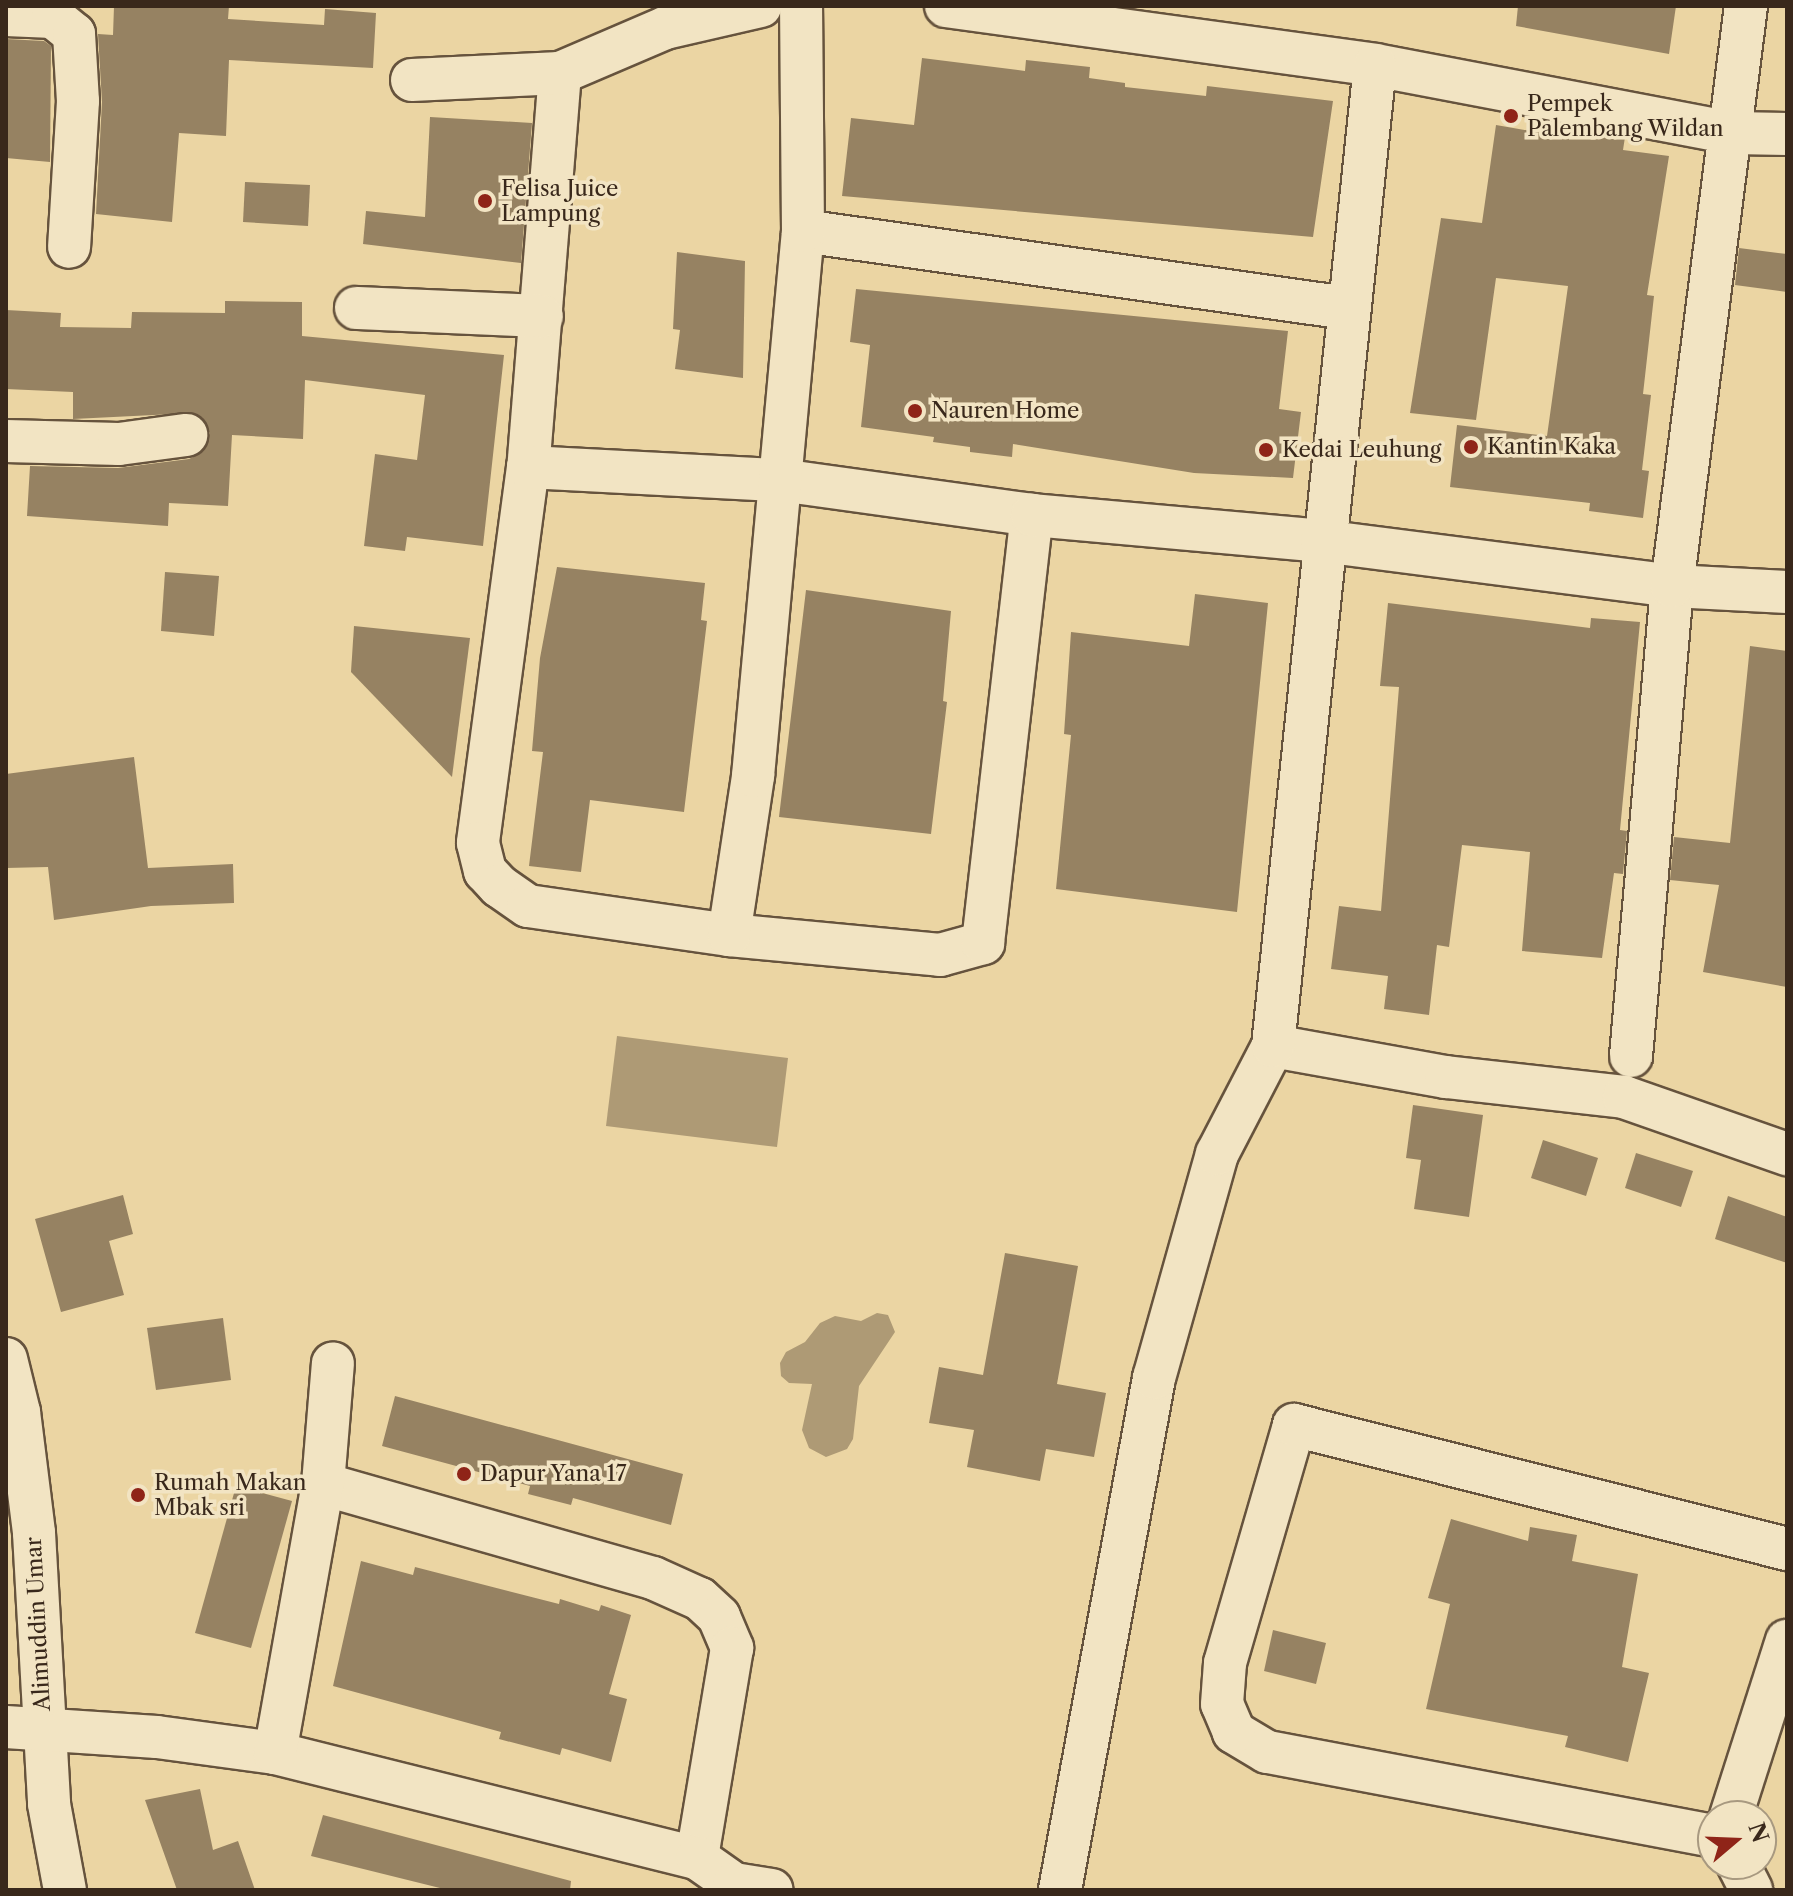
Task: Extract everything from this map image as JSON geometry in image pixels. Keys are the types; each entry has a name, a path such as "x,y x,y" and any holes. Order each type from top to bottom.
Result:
{"street":[{"path":"412,80 560,73 665,28 761,6"},
{"path":"729,935 753,776 803,231 801,6"},
{"path":"946,6 1375,65 1733,133 1787,134"},
{"path":"1631,1056 1672,586 1733,133 1746,6"},
{"path":"6,15 53,17 74,34 78,101 69,247"},
{"path":"1060,1890 1154,1378 1217,1154 1273,1046 1322,541 1375,65"},
{"path":"560,73 528,467 478,843 485,871 528,906 729,935 940,955 983,943 1032,515"},
{"path":"803,231 1347,308"},
{"path":"356,308 542,316"},
{"path":"6,441 119,444 186,435"},
{"path":"528,467 780,480 1032,515 1322,541 1672,586 1787,592"},
{"path":"1273,1046 1446,1077 1624,1097 1787,1154"},
{"name":"Alimuddin Umar","path":"6,1359 19,1412 34,1533 25,1729 49,1804 65,1890"},
{"path":"275,1753 323,1484 333,1363"},
{"path":"1697,1833 1267,1752 1234,1732 1222,1704 1225,1663 1294,1425 1787,1549"},
{"path":"323,1484 653,1578 700,1599 719,1617 732,1648 697,1858"},
{"path":"1736,1800 1787,1641"},
{"path":"25,1729 157,1737 275,1753 697,1858 746,1888"}],"shaded area":[{"path":"617,1036 788,1058 777,1147 606,1126"},
{"path":"877,1313 888,1315 895,1332 859,1386 853,1439 847,1449 826,1457 809,1448 802,1430 812,1384 789,1383 781,1376 780,1363 786,1352 805,1342 820,1323 835,1316 861,1321"}],"building":[{"path":"114,6 229,6 228,19 324,25 325,9 376,13 373,68 229,60 226,136 179,133 172,222 96,214 102,102 98,34 113,35"},
{"path":"1518,6 1676,6 1669,54 1516,26"},
{"path":"6,39 44,41 51,46 50,162 6,158"},
{"path":"922,58 1025,71 1026,60 1090,67 1089,78 1125,83 1125,87 1206,96 1207,86 1333,101 1313,237 842,196 851,118 914,125"},
{"path":"430,117 532,123 521,263 363,244 366,211 425,217"},
{"path":"1496,125 1572,138 1573,127 1625,137 1623,150 1669,156 1647,295 1654,296 1643,394 1651,395 1642,470 1649,471 1643,518 1589,511 1590,503 1450,487 1457,425 1547,436 1568,286 1496,278 1476,420 1410,413 1441,218 1482,223"},
{"path":"245,182 310,185 308,226 243,222"},
{"path":"1739,248 1787,254 1787,292 1735,285"},
{"path":"677,252 745,261 743,378 675,369 680,330 673,329"},
{"path":"856,289 1288,331 1279,409 1301,412 1293,478 1194,473 1013,444 1012,457 970,452 970,447 933,442 934,437 861,427 870,345 850,342"},
{"path":"225,301 302,302 302,336 504,355 483,546 407,537 405,551 364,546 375,454 417,460 425,395 305,380 303,439 232,435 228,506 169,503 168,526 27,516 30,466 118,468 189,459 201,453 210,433 194,413 73,419 73,392 6,389 6,310 61,313 60,327 131,328 132,312 225,313"},
{"path":"557,567 705,583 701,620 707,621 684,812 590,800 581,872 529,866 543,752 532,751 540,658"},
{"path":"165,572 219,576 214,636 161,631"},
{"path":"806,590 951,611 943,701 947,702 931,834 779,817"},
{"path":"1195,594 1268,603 1237,912 1056,889 1071,735 1064,734 1071,632 1189,646"},
{"path":"1388,603 1590,628 1591,618 1640,622 1620,830 1627,831 1623,874 1614,873 1602,958 1522,951 1530,852 1462,845 1449,947 1437,945 1429,1015 1384,1009 1388,976 1331,969 1339,906 1381,911 1399,687 1380,686"},
{"path":"354,626 470,638 452,777 351,672"},
{"path":"1750,646 1787,651 1787,987 1703,972 1719,885 1670,880 1674,837 1730,843"},
{"path":"134,757 148,868 233,864 234,903 151,906 54,920 48,867 6,868 6,774"},
{"path":"1413,1105 1483,1115 1469,1217 1414,1209 1421,1160 1406,1158"},
{"path":"1543,1140 1598,1158 1586,1196 1531,1178"},
{"path":"1636,1153 1693,1171 1681,1207 1625,1188"},
{"path":"123,1195 133,1234 109,1241 124,1295 61,1312 35,1219"},
{"path":"1728,1196 1787,1217 1787,1263 1715,1239"},
{"path":"1005,1253 1078,1266 1057,1384 1106,1393 1094,1457 1046,1449 1040,1481 967,1467 974,1430 929,1423 939,1367 983,1375"},
{"path":"223,1318 231,1380 156,1390 147,1328"},
{"path":"395,1396 683,1474 671,1525 573,1498 571,1505 528,1494 530,1486 382,1446"},
{"path":"236,1486 292,1501 251,1648 195,1633"},
{"path":"1451,1519 1528,1541 1530,1527 1577,1535 1572,1561 1638,1574 1622,1667 1649,1673 1628,1762 1565,1747 1568,1736 1426,1709 1450,1604 1428,1598"},
{"path":"361,1561 413,1575 415,1567 559,1604 560,1599 599,1611 601,1605 631,1615 609,1694 627,1699 611,1762 562,1748 560,1755 499,1739 501,1732 333,1686"},
{"path":"1273,1630 1326,1643 1316,1684 1264,1671"},
{"path":"200,1789 213,1850 238,1841 255,1890 177,1890 145,1800"},
{"path":"323,1815 571,1881 570,1890 448,1890 311,1856"}],"place":[{"name":"Pempek Palembang Wildan","path":"1511,116"},
{"name":"Felisa Juice Lampung","path":"485,201"},
{"name":"Nauren Home","path":"915,411"},
{"name":"Kantin Kaka","path":"1471,447"},
{"name":"Kedai Leuhung","path":"1266,450"},
{"name":"Dapur Yana 17","path":"464,1474"},
{"name":"Rumah Makan Mbak sri","path":"138,1495"}]}
